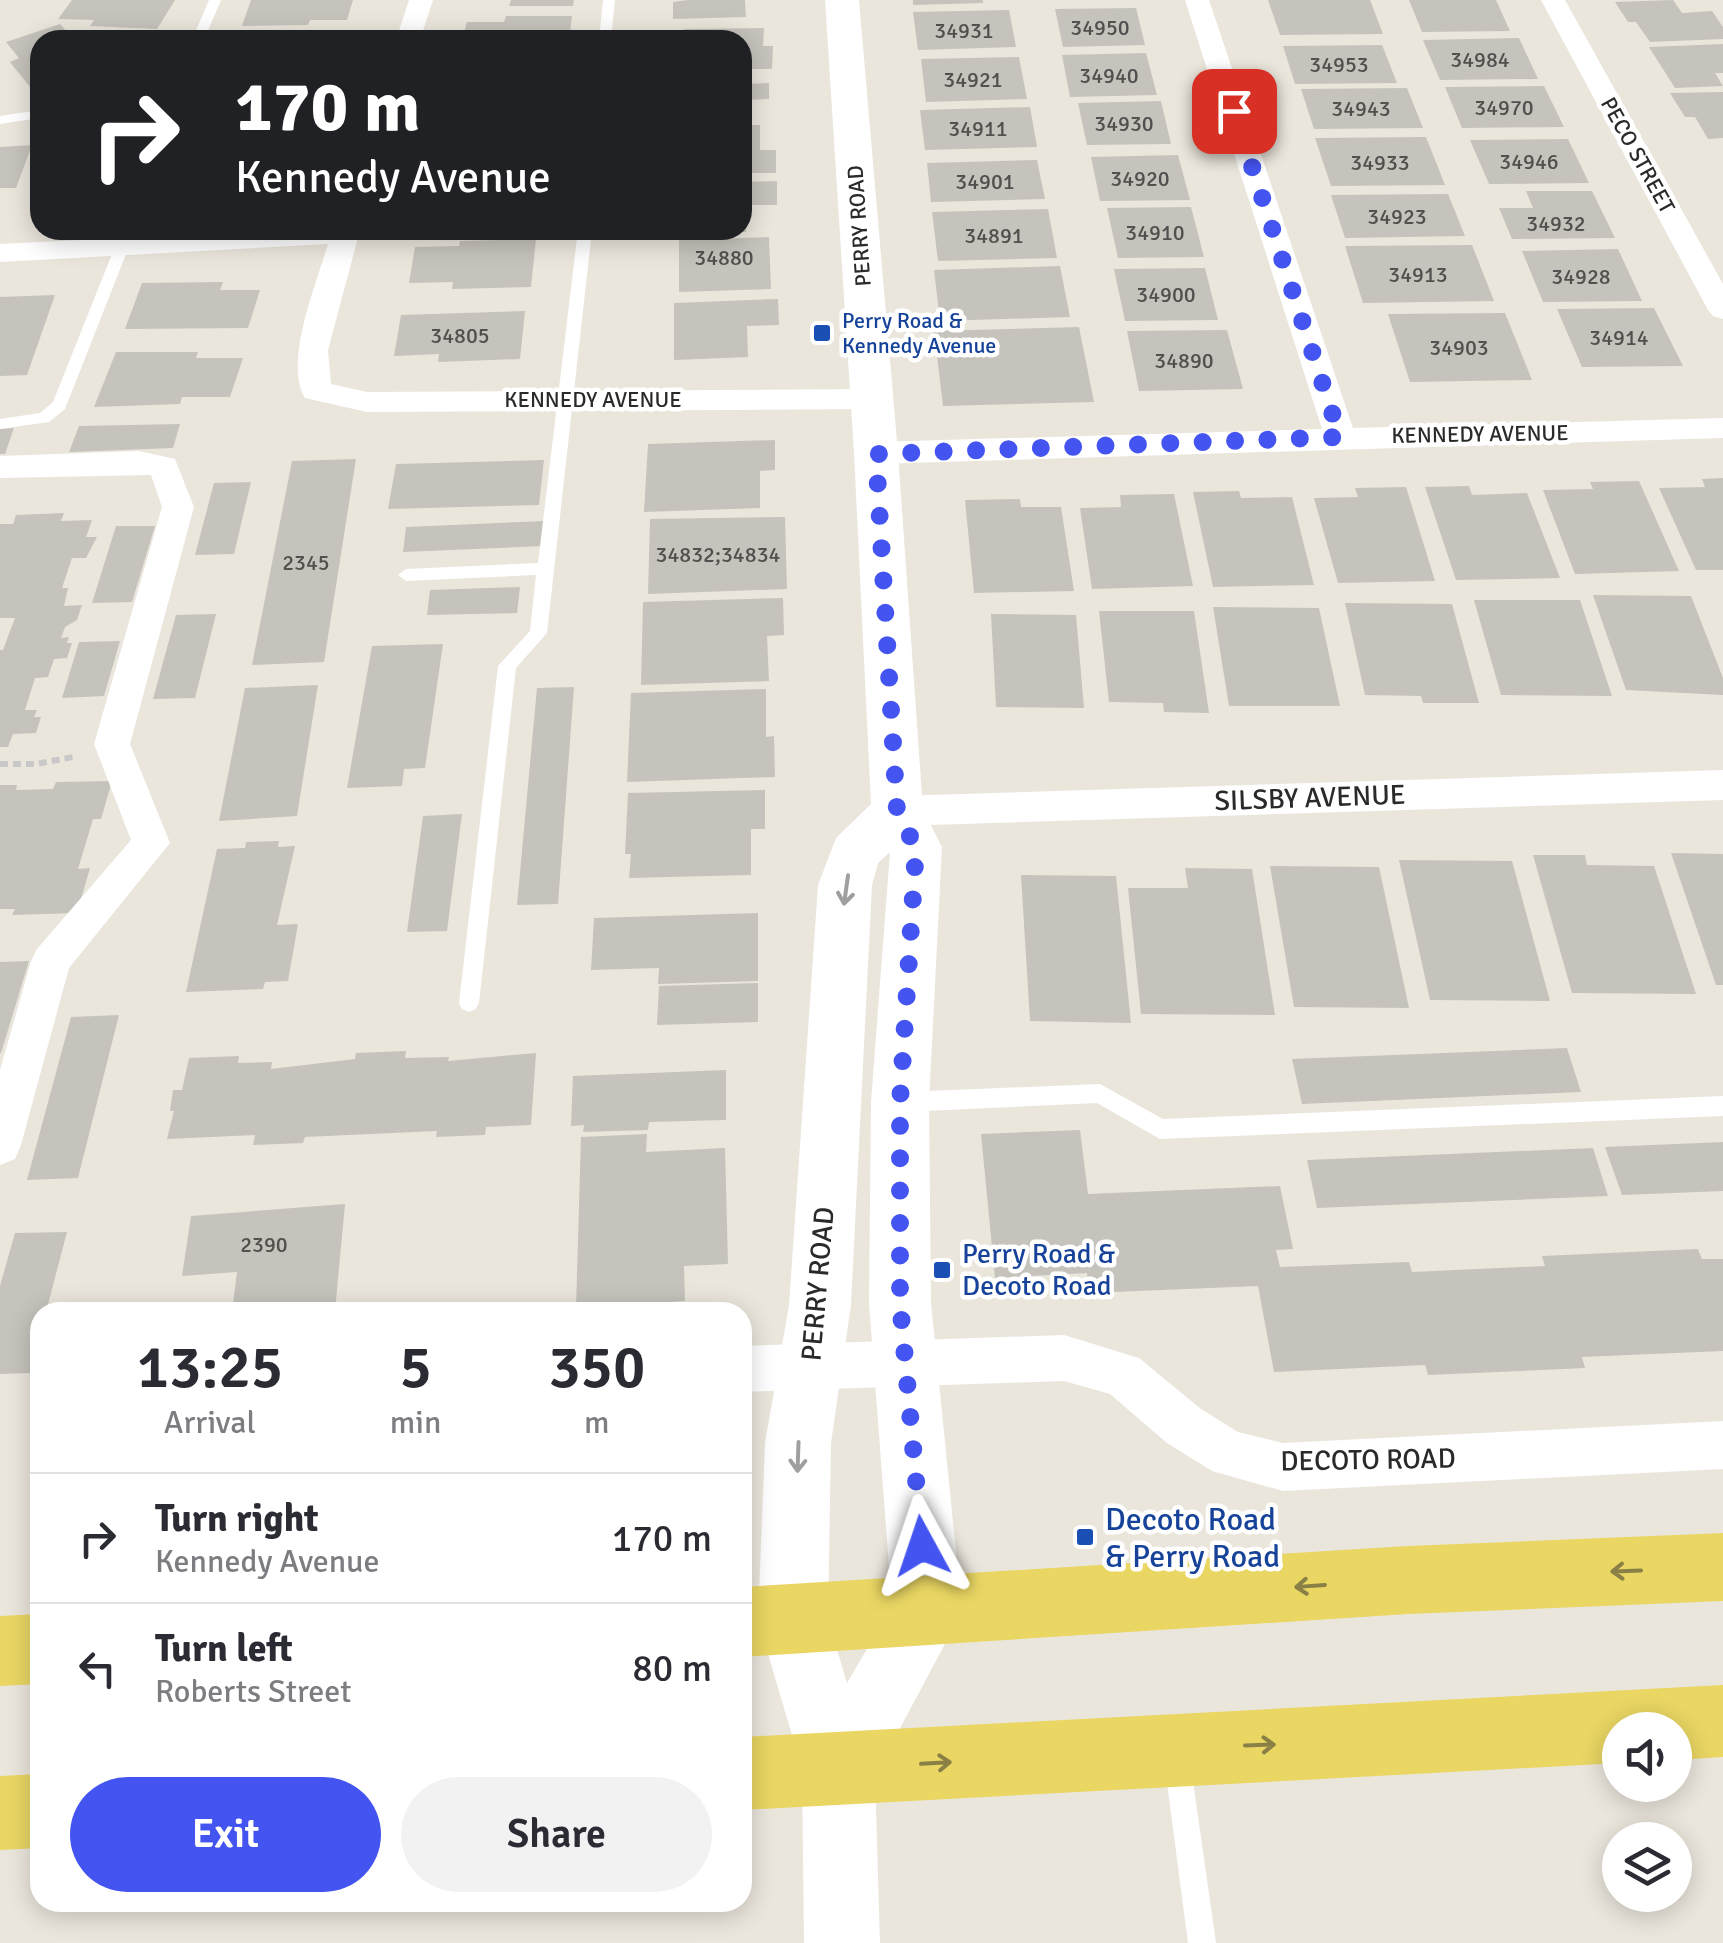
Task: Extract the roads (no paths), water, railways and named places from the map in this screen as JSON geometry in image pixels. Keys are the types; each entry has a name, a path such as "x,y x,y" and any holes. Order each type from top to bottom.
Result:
{"main road":[{"path":"768,1621 1408,1580 1723,1567"},
{"path":"0,1650 30,1649"},
{"path":"752,1773 1723,1721"},
{"path":"0,1812 30,1811"}],"street":[{"path":"411,30 421,0"},
{"name":"PERRY ROAD","path":"842,0 876,454 897,811 916,848 900,1102 900,1303 927,1612"},
{"path":"1197,0 1340,437"},
{"name":"PECO STREET","path":"1553,0 1723,310"},
{"path":"0,252 181,240"},
{"name":"KENNEDY AVENUE","path":"344,240 313,350 316,391 367,402 568,398 872,400"},
{"name":"KENNEDY AVENUE","path":"876,454 1723,428"},
{"path":"0,467 140,462 164,467 178,507 112,744 151,842 51,961 0,1144"},
{"name":"SILSBY AVENUE","path":"897,811 1723,784"},
{"name":"PERRY ROAD","path":"842,1943 838,1769 768,1621 820,1304 845,885 855,853 897,811"},
{"name":"DECOTO ROAD","path":"752,1369 1064,1358 1124,1374 1184,1426 1229,1454 1283,1467 1723,1445"},
{"path":"838,1769 927,1612"}],"lane":[{"path":"202,30 216,0"},
{"path":"606,30 609,0"},
{"path":"0,120 30,116"},
{"path":"469,1004 506,666 538,633 584,240"},
{"path":"0,424 44,418 60,405 119,243"},
{"path":"406,575 546,569"},
{"path":"900,1102 1100,1093 1160,1129 1723,1106"},
{"path":"1176,1748 1202,1943"}],"place":[{"name":"Perry Road & Kennedy Avenue","path":"822,333"},
{"name":"Perry Road & Decoto Road","path":"942,1270"},
{"name":"Decoto Road & Perry Road","path":"1085,1537"}]}
